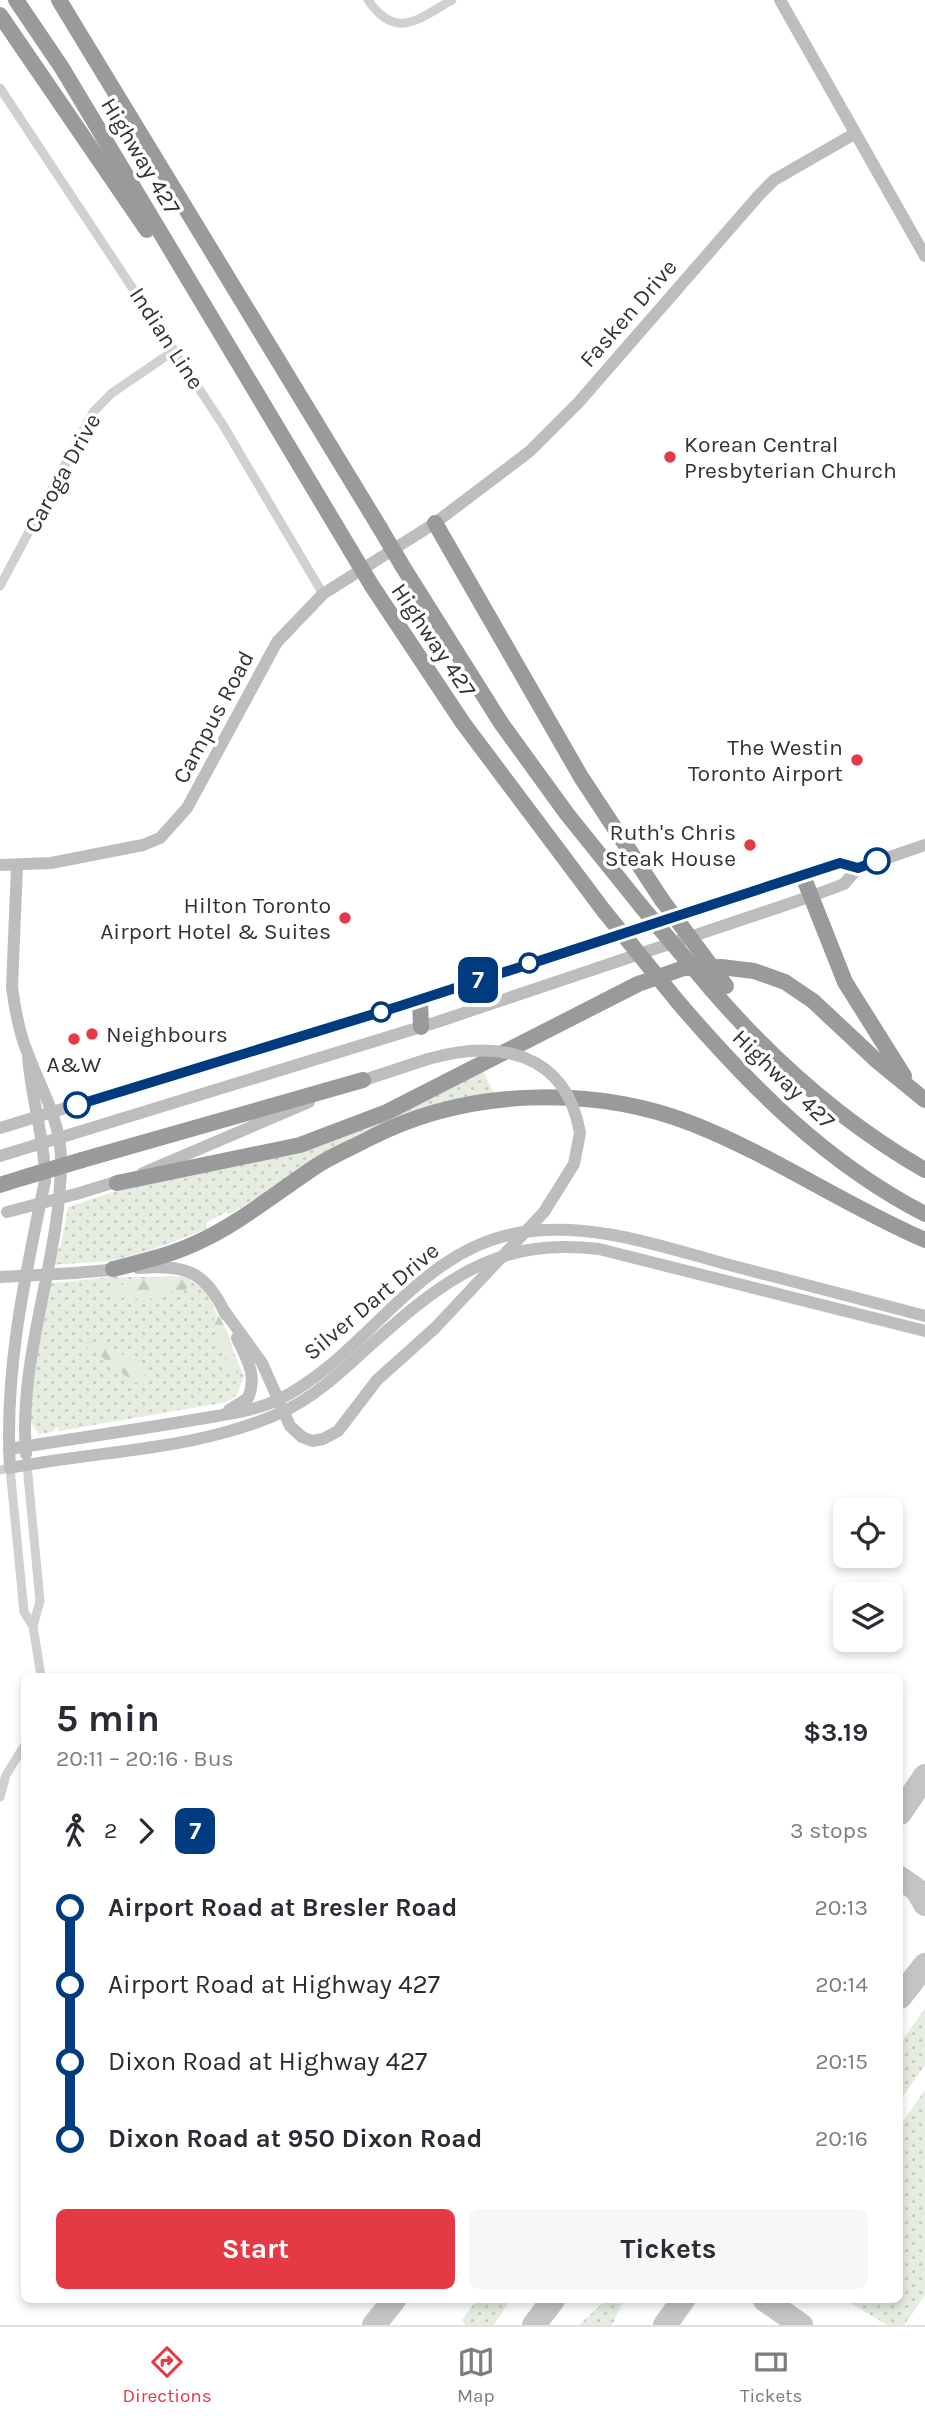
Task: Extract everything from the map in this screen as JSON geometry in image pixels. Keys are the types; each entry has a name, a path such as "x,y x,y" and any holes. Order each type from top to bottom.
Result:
{"highway":[{"name":"Highway 427","path":"16,0 62,68 372,586 463,723 604,911 678,1002 786,1118 850,1169 925,1214"},
{"name":"Highway 427","path":"59,0 66,7 403,567 501,723 567,814 641,905 719,988 761,1045 836,1111 925,1170"},
{"path":"0,15 208,314"},
{"path":"435,523 581,777 719,988"},
{"path":"803,876 845,982 911,1087"},
{"path":"117,1183 300,1145 344,1130 387,1112 638,985 684,968 720,967 754,971 785,982 813,1001 925,1100"},
{"path":"420,1000 421,1027"},
{"path":"0,1185 363,1080"},
{"path":"113,1269 193,1244 241,1219 321,1163 383,1132 456,1108 522,1097 599,1101 654,1111 695,1125 786,1167 883,1222 925,1240"}],"street":[{"path":"368,0 385,20 397,25 413,22 452,0"},
{"path":"780,0 854,134 920,235 925,256"},
{"name":"Indian Line","path":"0,89 176,350 253,471 323,594"},
{"name":"Fasken Drive","path":"435,523 525,456 578,403 767,187 854,134"},
{"name":"Caroga Drive","path":"0,586 93,412 112,393 176,350"},
{"name":"Campus Road","path":"0,865 62,861 143,845 160,838 187,808 277,642 323,594 435,523"},
{"path":"0,1156 421,1027 812,896 845,884 858,868 925,845"},
{"path":"0,1128 420,1000 840,863 858,868"},
{"path":"17,866 12,987 28,1056 35,1117 42,1143 45,1181 16,1330 10,1376 9,1450 5,1469 24,1612 33,1626 41,1673"},
{"path":"2,1213 117,1183 363,1080 452,1052 493,1049 534,1063 562,1086 572,1103 580,1133 574,1164 544,1212 435,1328 377,1380 338,1431 312,1441 293,1431 262,1363 223,1309"},
{"path":"28,1056 52,1112 61,1163 59,1213 28,1377 25,1447 40,1601 33,1626"},
{"name":"Silver Dart Drive","path":"9,1450 174,1425 281,1405 425,1277 467,1251 520,1233 563,1229 623,1237 925,1316"},
{"name":"Silver Dart Drive","path":"5,1469 225,1434 346,1368 458,1275 488,1260 554,1245 599,1249 925,1331"},
{"path":"0,1277 158,1267 192,1272 212,1288 251,1367 253,1383 248,1398 217,1416"},
{"path":"816,1303 821,1289"},
{"path":"10,1376 28,1377"},
{"path":"0,1797 6,1775 21,1751"}],"green space":[{"path":"483,1071 495,1095 410,1116 361,1133 326,1152 228,1215 227,1212 207,1222 206,1229 151,1250 110,1261 49,1265 61,1245 68,1207 119,1190 213,1169"},
{"path":"166,1276 190,1277 188,1287 180,1293 164,1291 145,1302 135,1298 114,1298 108,1293 114,1286"},
{"path":"110,1277 185,1277 206,1290 244,1376 237,1395 227,1402 59,1431 57,1427 52,1432 40,1434 33,1426 30,1407 45,1284"},
{"path":"214,1315 219,1316 230,1339 233,1363 239,1371 236,1374 226,1366 224,1353 214,1330"},
{"path":"87,1342 105,1345 122,1354 138,1367 149,1382 143,1385 127,1377 84,1346"},
{"path":"925,2008 925,2065 903,2097 903,2040"},
{"path":"925,2090 925,2295 904,2325 887,2325 850,2303 903,2303 903,2122"},
{"path":"475,2303 508,2303 494,2325 465,2325 462,2320"},
{"path":"603,2303 623,2303 612,2325 579,2325"}],"taxiway":[{"path":"903,1809 925,1776"},
{"path":"903,1880 917,1890 925,1904"},
{"path":"903,1993 925,1965"},
{"path":"374,2325 392,2303"},
{"path":"534,2325 551,2303"},
{"path":"665,2325 681,2303"},
{"path":"769,2303 801,2325"}],"bus line":[{"name":"7","path":"77,1105 400,1006 840,863 858,868 877,861"}],"place":[{"name":"Korean Central Presbyterian Church","path":"670,457"},
{"name":"The Westin Toronto Airport","path":"857,760"},
{"name":"Ruth's Chris Steak House","path":"750,845"},
{"name":"Hilton Toronto Airport Hotel & Suites","path":"345,918"},
{"name":"Neighbours","path":"92,1034"},
{"name":"A&W","path":"74,1039"}]}
